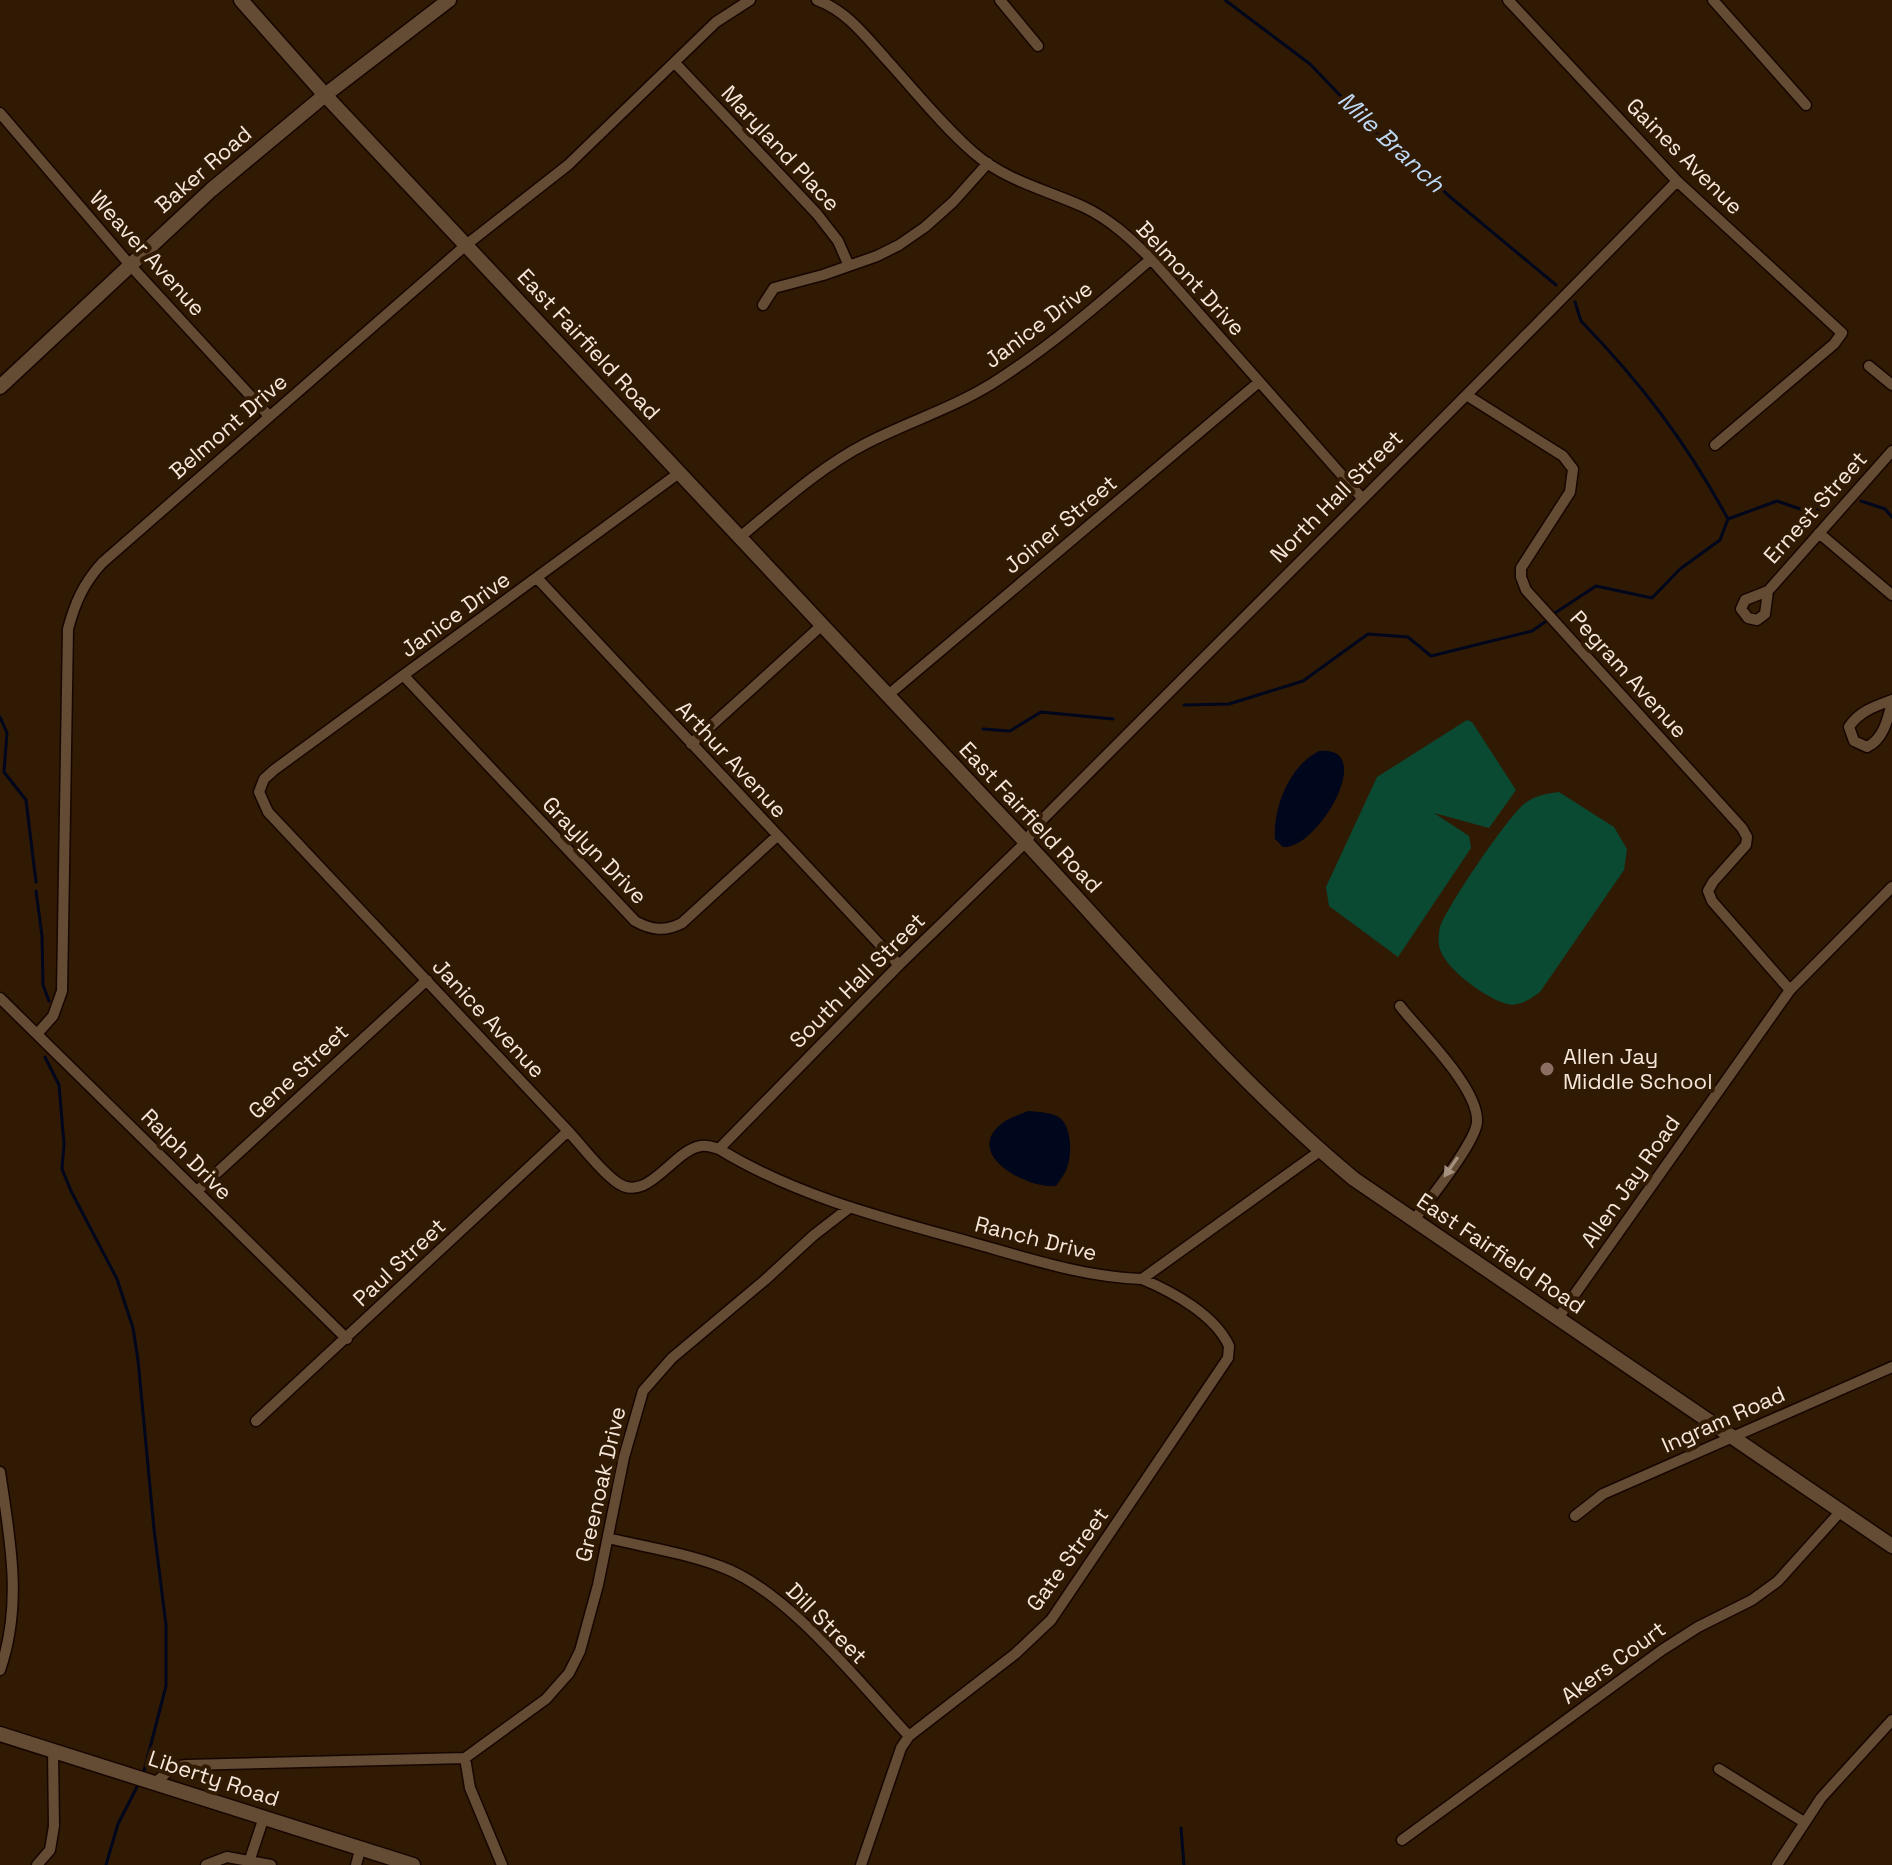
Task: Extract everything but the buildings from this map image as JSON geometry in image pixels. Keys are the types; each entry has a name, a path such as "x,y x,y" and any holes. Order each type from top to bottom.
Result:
{"main road":[{"name":"East Fairfield Road","path":"241,0 325,95 1275,1110 1354,1179 1892,1546"},
{"name":"Baker Road","path":"0,387 211,190 325,95 449,0"},
{"name":"Liberty Road","path":"0,1734 413,1865"}],"street":[{"name":"Belmont Drive","path":"37,1034 53,1016 62,991 68,629 75,601 87,580 102,563 466,245 568,165 716,22 730,10 750,0"},
{"name":"Belmont Drive","path":"817,0 838,9 857,26 951,131 988,163 1017,181 1084,207 1113,223 1151,259 1362,498"},
{"path":"1000,0 1038,46"},
{"name":"Gaines Avenue","path":"1508,0 1677,181 1842,333 1834,344 1715,445"},
{"path":"1713,0 1806,105"},
{"name":"Maryland Place","path":"675,63 817,214 838,241 849,266"},
{"name":"Weaver Avenue","path":"0,113 130,265 269,416"},
{"path":"763,305 774,288 877,256 925,227 953,202 988,163"},
{"name":"North Hall Street","path":"1026,842 1036,826 1362,498 1468,396 1677,181"},
{"name":"Janice Drive","path":"740,537 837,460 945,409 1032,357 1071,328 1151,259"},
{"path":"1869,366 1892,385"},
{"name":"Joiner Street","path":"887,696 1259,382"},
{"name":"Pegram Avenue","path":"1468,396 1563,456 1573,469 1570,492 1521,568 1526,590 1742,828 1747,837 1746,845 1708,891 1712,901 1790,990"},
{"name":"Ernest Street","path":"1768,591 1892,451"},
{"name":"Janice Drive","path":"259,792 264,779 274,770 679,473"},
{"path":"1819,533 1892,595"},
{"name":"Arthur Avenue","path":"538,579 899,965"},
{"path":"691,744 822,625"},
{"name":"Graylyn Drive","path":"404,676 635,921 645,927 664,929 682,923 777,836"},
{"path":"1892,701 1883,729 1874,744 1867,747 1854,741 1849,727 1852,722 1869,709 1892,701"},
{"name":"Janice Avenue","path":"259,792 268,812 617,1183 630,1187 644,1186 690,1149 704,1145 719,1149"},
{"name":"South Hall Street","path":"719,1149 899,965 1026,842"},
{"name":"Allen Jay Road","path":"1558,1318 1790,990 1892,887"},
{"name":"Gene Street","path":"197,1191 427,980"},
{"name":"Ralph Drive","path":"0,998 347,1339"},
{"path":"1400,1006 1437,1049 1473,1099 1477,1123 1471,1139 1414,1220"},
{"name":"Paul Street","path":"256,1421 568,1131"},
{"name":"Ranch Drive","path":"719,1149 805,1192 885,1220 1069,1270 1142,1279"},
{"path":"1142,1279 1320,1151"},
{"name":"Greenoak Drive","path":"465,1758 546,1699 574,1666 598,1585 628,1443 643,1391 672,1358 849,1208"},
{"name":"Gate Street","path":"861,1865 882,1799 901,1748 909,1736 1015,1654 1051,1620 1228,1358 1229,1346 1215,1326 1171,1293 1142,1279"},
{"name":"Ingram Road","path":"1575,1516 1603,1494 1892,1367"},
{"path":"0,1472 14,1588 12,1630 0,1670"},
{"name":"Akers Court","path":"1402,1840 1662,1650 1698,1627 1752,1600 1778,1581 1840,1512"},
{"name":"Dill Street","path":"608,1538 722,1567 766,1591 809,1630 909,1736"},
{"path":"1777,1865 1821,1798 1892,1720"},
{"path":"37,1865 50,1850 54,1826 53,1750"},
{"path":"156,1782 173,1767 186,1765 465,1758 470,1788 502,1865"},
{"path":"1719,1769 1804,1822"},
{"path":"250,1859 264,1817"},
{"path":"356,1865 360,1850"},
{"path":"206,1865 227,1857 271,1865"}],"green space":[{"path":"1467,720 1472,722 1516,790 1489,828 1434,813 1469,836 1471,848 1398,957 1329,906 1326,887 1377,777"},
{"path":"1559,792 1614,827 1627,849 1624,870 1540,992 1521,1003 1507,1004 1477,988 1448,963 1439,945 1440,927 1466,882 1516,812 1533,799"}],"water":[{"path":"1319,751 1336,754 1343,764 1343,780 1325,817 1311,833 1297,844 1283,847 1275,839 1280,801 1291,777"},
{"path":"1028,1111 1057,1116 1067,1128 1069,1163 1056,1186 1032,1183 1019,1177 997,1161 991,1151 990,1141 995,1130 1006,1120"}],"waterway":[{"name":"Mile Branch","path":"1225,0 1310,64 1383,140 1413,162 1556,285"},
{"name":"Mile Branch","path":"1575,302 1581,321 1624,368 1679,439 1728,519 1777,501 1803,510 1818,510"},
{"name":"Mile Branch","path":"1861,501 1885,509 1892,517"},
{"path":"1555,613 1596,586 1652,598 1680,569 1720,540 1728,519"},
{"path":"1184,705 1229,704 1303,681 1368,634 1408,637 1431,656 1532,631 1545,622"},
{"path":"983,729 1010,731 1041,712 1113,719"},
{"path":"0,717 7,733 4,772 26,800 36,882"},
{"path":"36,891 42,936 43,985 49,1001"},
{"path":"45,1057 59,1085 64,1144 62,1169 117,1279 133,1328 138,1360 166,1625 166,1686 144,1771"},
{"path":"106,1865 118,1824 137,1787"},
{"path":"1181,1828 1184,1865"}],"place":[{"name":"Allen Jay Middle School","path":"1547,1069"}]}
